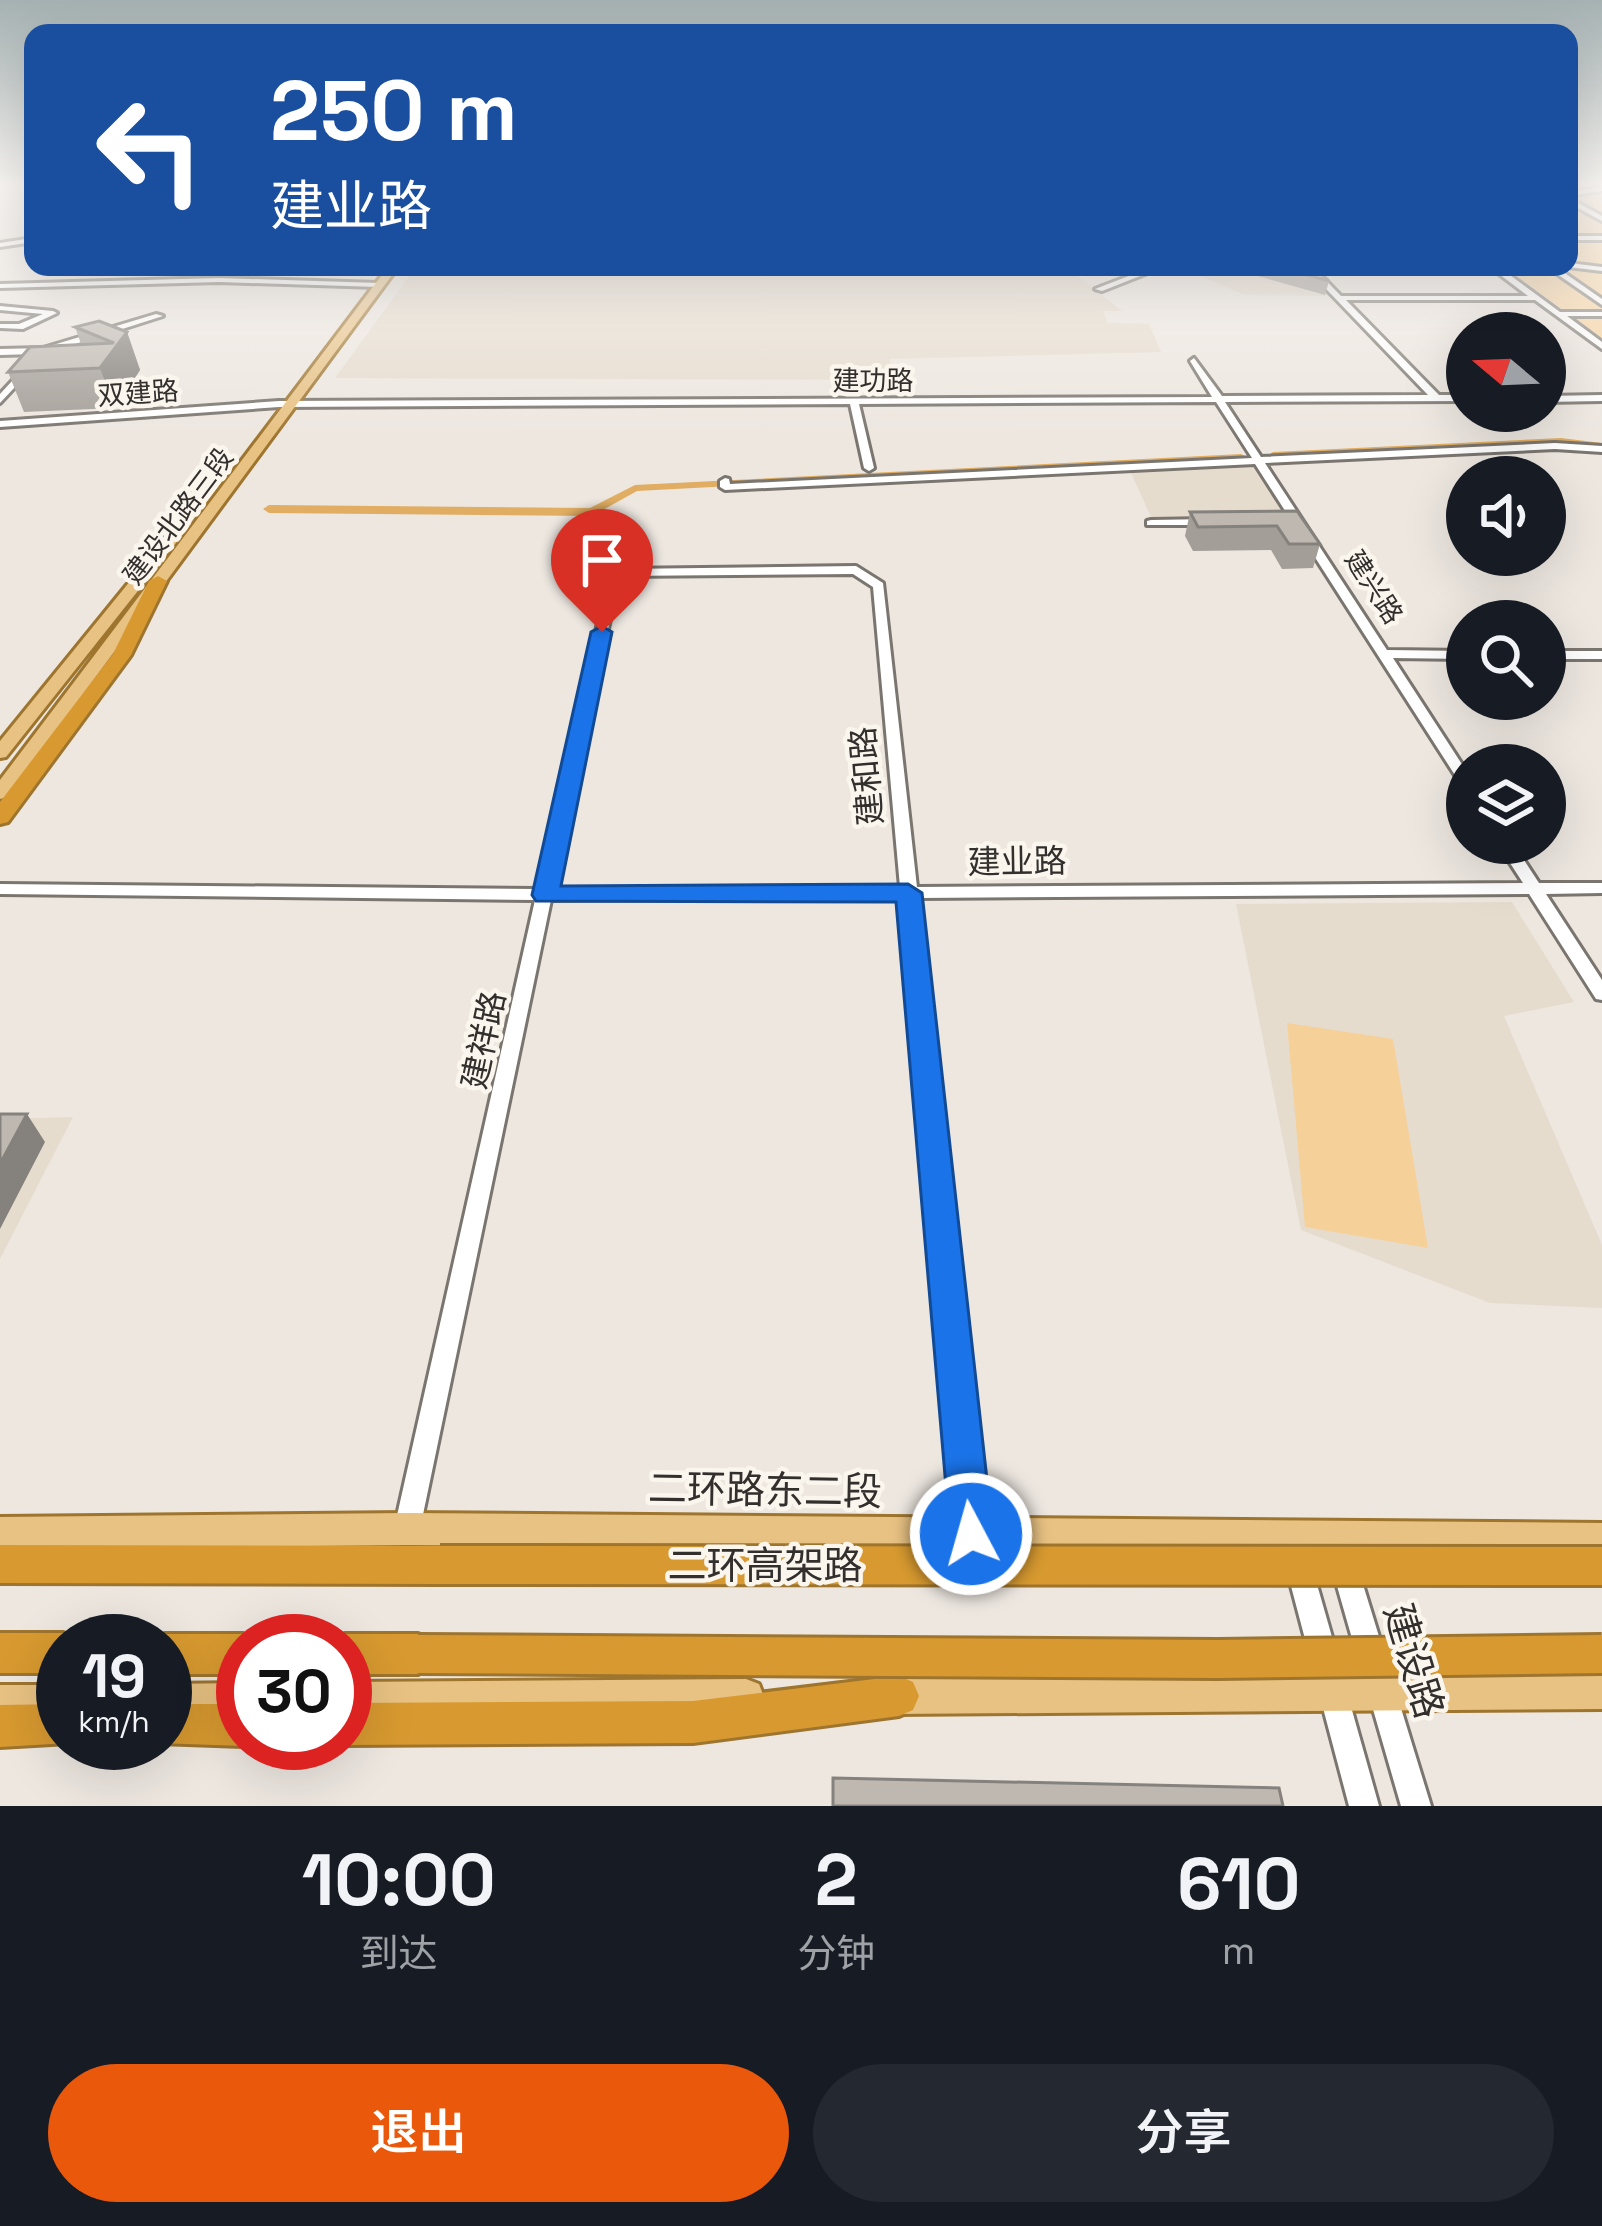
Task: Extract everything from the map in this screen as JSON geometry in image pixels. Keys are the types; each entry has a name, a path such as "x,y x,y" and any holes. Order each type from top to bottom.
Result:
{"highway":[{"path":"0,817 110,672 158,581"},
{"name":"二环高架路","path":"0,1564 1602,1566"},
{"path":"0,1653 36,1653"},
{"path":"372,1654 1194,1659 1602,1654"},
{"path":"372,1724 692,1722 899,1696"},
{"path":"0,1726 36,1725"}],"main road":[{"name":"建设北路三段","path":"374,285 378,276"},
{"name":"建设北路三段","path":"0,793 384,276"},
{"name":"建设北路三段","path":"0,753 286,404"},
{"name":"二环路东二段","path":"0,1533 406,1529 1602,1539"},
{"path":"372,1700 1602,1691"},
{"path":"0,1703 36,1703"}],"street":[{"path":"219,280 225,276"},
{"path":"1099,290 1136,276"},
{"path":"1319,276 1436,398"},
{"path":"1506,276 1555,312"},
{"path":"1564,276 1602,303"},
{"path":"0,286 219,280 374,285"},
{"path":"1342,298 1536,298"},
{"path":"0,308 53,313 0,338"},
{"path":"1566,314 1602,314"},
{"path":"0,352 44,351 159,316"},
{"path":"1566,320 1602,346"},
{"path":"0,326 20,327"},
{"path":"0,400 28,363 44,351"},
{"name":"建兴路","path":"1194,361 1446,750"},
{"name":"建功路","path":"286,404 1446,398"},
{"path":"1566,399 1602,398"},
{"path":"854,401 869,468"},
{"name":"双建路","path":"0,424 286,404"},
{"path":"725,481 725,487 1555,446 1602,449"},
{"path":"1278,520 1299,520"},
{"path":"1151,523 1214,521"},
{"name":"建和路","path":"615,568 856,570 879,586 971,1534"},
{"name":"建祥路","path":"406,1529 615,568"},
{"path":"1385,654 1446,655"},
{"path":"1566,655 1602,655"},
{"path":"1519,864 1602,994"},
{"name":"建业路","path":"0,889 546,895 1602,888"},
{"path":"1291,1538 1364,1806"},
{"name":"建设路","path":"1336,1538 1416,1806"}],"shaded area":[{"path":"1578,270 1602,270 1602,338 1516,276 1578,276"},
{"path":"409,276 1077,276 1122,311 1103,311 1108,323 1149,324 1161,352 890,359 891,380 335,378"},
{"path":"1200,276 1305,276 1329,296 1245,295"},
{"path":"1258,467 1286,515 1151,517 1131,473"},
{"path":"1512,902 1574,1002 1504,1016 1602,1245 1602,1308 1490,1303 1301,1230 1236,904"},
{"path":"1287,1023 1393,1039 1428,1248 1305,1227"},
{"path":"73,1117 0,1259 0,1119"}],"building":[{"path":"99,321 127,332 100,368 8,372 30,347 114,343 75,327"},
{"path":"1297,511 1320,544 1289,544 1277,526 1198,527 1190,512"},
{"path":"0,1114 27,1114 0,1164"},
{"path":"833,1778 1279,1788 1283,1806 833,1806"}],"waterway":[{"path":"1273,455 1561,441 1602,446"},
{"path":"730,483 1241,457"},
{"path":"269,509 592,512 635,488 721,484"}],"route":[{"path":"602,632 546,895 908,893 971,1534"}]}
